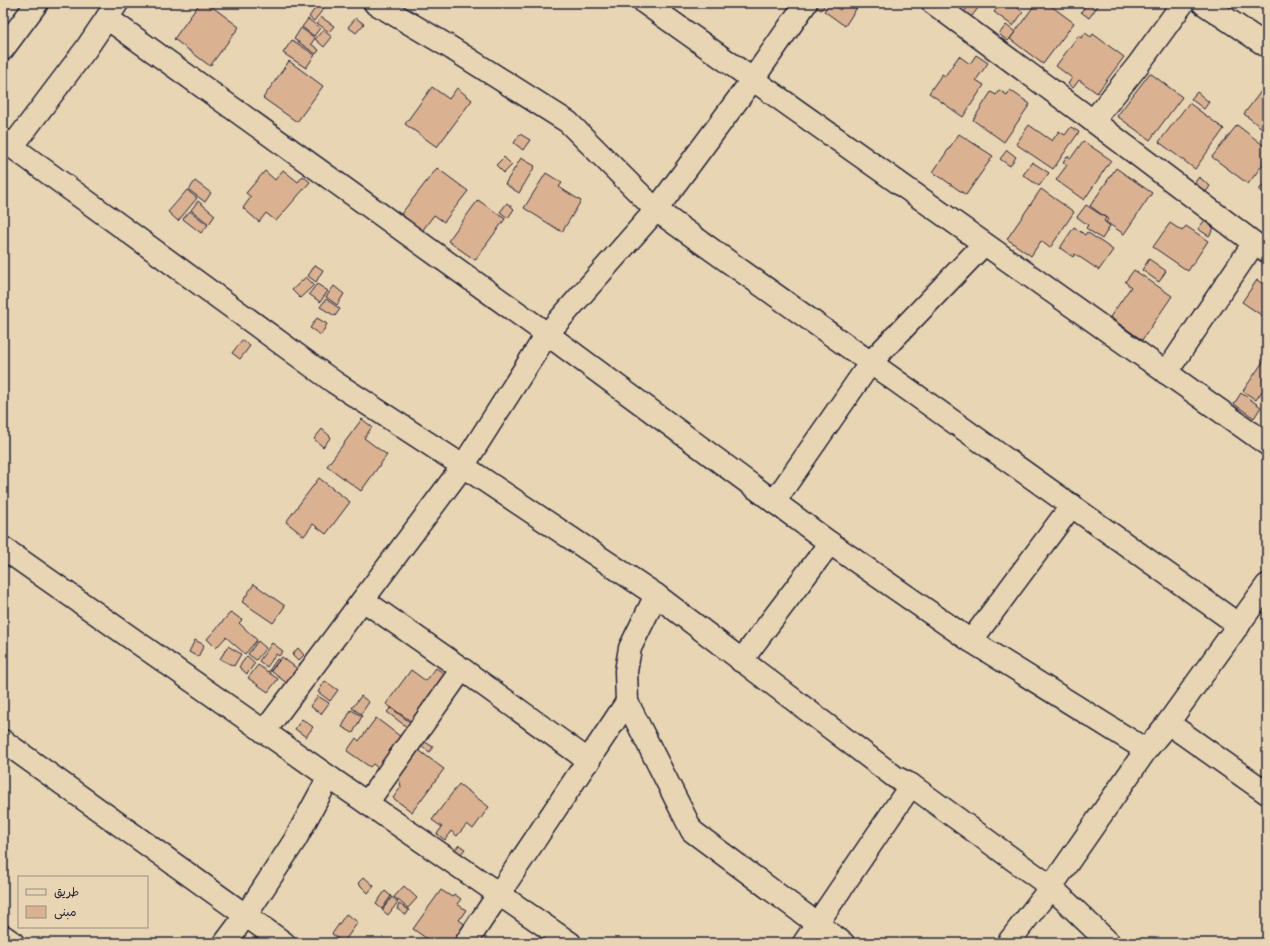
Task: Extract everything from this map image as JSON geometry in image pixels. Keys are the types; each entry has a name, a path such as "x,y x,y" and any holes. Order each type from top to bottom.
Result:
{"street":[{"path":"3,49 36,3"},
{"path":"375,3 448,46 568,122 656,210 1239,625"},
{"path":"645,3 753,78 984,244 1267,444"},
{"path":"264,732 463,466 547,334 656,210 806,3"},
{"path":"933,3 1260,247 1166,373"},
{"path":"1093,121 1138,65 1183,3"},
{"path":"1202,3 1267,46"},
{"path":"1109,943 1051,887 911,785 895,777 656,595 334,382 8,144 86,50 112,10 830,543 971,641 1146,750"},
{"path":"774,502 871,362 984,244"},
{"path":"971,641 1072,505"},
{"path":"741,661 830,543"},
{"path":"3,548 264,732 570,943"},
{"path":"1008,943 1051,887 1146,750 1168,723 1267,585"},
{"path":"656,595 630,648 626,671 628,702 692,831 843,943"},
{"path":"363,600 462,669 588,761"},
{"path":"367,803 462,669"},
{"path":"466,943 500,895 628,702"},
{"path":"1168,723 1267,793"},
{"path":"3,741 284,943"},
{"path":"225,943 246,915 295,840 329,777"},
{"path":"804,943 911,785"},
{"path":"3,936 12,943"}],"building":[{"path":"200,3 207,3 239,27 210,66 174,39"},
{"path":"813,3 826,3 821,10 812,5"},
{"path":"830,3 840,10 844,4 848,7 851,3 854,3 858,6 845,26 824,11"},
{"path":"971,3 982,3 968,21 961,16"},
{"path":"1001,3 1011,3 1023,12 1013,26 994,12"},
{"path":"1036,3 1047,3 1074,23 1043,64 1010,39"},
{"path":"1088,3 1100,3 1089,18 1081,12"},
{"path":"318,4 324,8 314,21 309,17"},
{"path":"321,17 334,26 329,32 317,23"},
{"path":"356,18 364,24 356,33 348,27"},
{"path":"308,19 320,28 314,36 302,27"},
{"path":"1006,25 1015,32 1008,41 999,34"},
{"path":"301,28 315,38 311,44 319,50 316,54 294,39"},
{"path":"323,30 332,37 324,47 315,39"},
{"path":"1085,33 1091,37 1093,34 1124,57 1097,93 1079,80 1073,88 1068,84 1072,78 1056,66 1078,36 1081,38"},
{"path":"292,40 315,55 306,68 283,53"},
{"path":"976,55 988,63 976,80 984,85 963,117 929,93 942,74 945,76 959,56 970,64"},
{"path":"289,61 323,86 297,122 263,98"},
{"path":"1150,73 1182,97 1150,140 1117,116"},
{"path":"1265,86 1267,87 1267,132 1244,114"},
{"path":"432,87 449,99 457,88 472,100 437,147 405,124"},
{"path":"999,90 1007,95 1010,90 1030,104 1004,142 973,120 991,92 996,95"},
{"path":"1197,92 1209,102 1204,109 1191,99"},
{"path":"1189,103 1224,129 1195,169 1159,142"},
{"path":"1029,125 1052,141 1059,131 1065,135 1071,127 1079,132 1053,169 1016,144"},
{"path":"1237,125 1267,148 1267,159 1248,184 1212,157"},
{"path":"520,134 530,140 523,150 514,143"},
{"path":"959,134 993,156 966,195 933,172"},
{"path":"1083,141 1111,160 1084,200 1056,180 1067,165 1063,162 1067,156 1071,158"},
{"path":"1007,150 1016,157 1010,166 1000,159"},
{"path":"504,157 512,165 504,173 496,165"},
{"path":"521,158 535,166 519,193 505,184"},
{"path":"1032,162 1049,173 1039,186 1023,175"},
{"path":"437,168 468,191 444,222 434,215 422,231 401,214"},
{"path":"1116,168 1152,193 1124,234 1106,222 1108,219 1090,206"},
{"path":"283,170 298,182 303,176 310,182 276,221 266,213 259,222 243,208 251,197 246,193 265,171 275,180"},
{"path":"546,173 562,183 559,187 581,201 562,232 524,208"},
{"path":"1199,177 1210,186 1204,195 1192,186"},
{"path":"1267,179 1267,196 1259,190"},
{"path":"195,181 211,193 205,202 189,190"},
{"path":"1041,189 1074,212 1050,248 1041,241 1031,256 1007,239"},
{"path":"187,190 197,198 178,221 168,212"},
{"path":"478,200 505,219 475,260 448,241"},
{"path":"198,201 215,215 209,224 191,210"},
{"path":"507,203 514,209 508,218 500,212"},
{"path":"1086,205 1106,218 1104,221 1110,226 1102,239 1086,228 1088,225 1077,217"},
{"path":"190,211 208,225 201,233 183,219"},
{"path":"1204,221 1214,228 1209,236 1198,229"},
{"path":"1170,223 1182,231 1186,226 1208,241 1188,271 1153,247"},
{"path":"1074,227 1085,235 1087,232 1113,250 1099,270 1075,254 1073,257 1060,248"},
{"path":"1149,259 1166,271 1159,282 1142,270"},
{"path":"315,265 323,270 316,282 308,276"},
{"path":"1134,270 1172,296 1142,340 1110,317 1131,287 1125,282"},
{"path":"306,277 314,285 300,298 292,290"},
{"path":"1257,280 1267,287 1267,319 1242,302"},
{"path":"317,284 328,291 320,302 309,294"},
{"path":"334,286 344,294 337,305 326,297"},
{"path":"326,299 340,309 335,316 320,307"},
{"path":"317,318 327,324 321,335 310,328"},
{"path":"242,340 250,346 240,359 232,353"},
{"path":"1267,356 1267,384 1256,400 1243,391"},
{"path":"1241,393 1261,407 1254,418 1234,404"},
{"path":"362,419 372,427 364,438 387,455 361,491 327,466"},
{"path":"322,429 331,437 323,447 314,439"},
{"path":"319,478 350,502 326,534 313,524 304,536 286,522"},
{"path":"254,584 285,606 273,623 242,602"},
{"path":"231,612 242,620 239,623 257,640 245,654 226,637 216,648 207,639"},
{"path":"195,640 204,645 198,657 189,652"},
{"path":"258,641 266,648 256,660 248,654"},
{"path":"272,643 283,651 279,656 276,654 267,667 259,661"},
{"path":"228,646 241,654 234,666 220,659"},
{"path":"298,648 304,655 298,661 292,655"},
{"path":"247,656 255,663 247,674 239,667"},
{"path":"282,657 299,670 288,684 271,671"},
{"path":"277,659 279,660 269,673 278,679 268,692 248,678 258,665 268,672"},
{"path":"436,668 452,679 418,726 386,704 411,670 426,681"},
{"path":"325,681 338,690 330,701 318,692"},
{"path":"318,696 329,703 321,714 310,706"},
{"path":"361,696 369,702 361,714 352,708"},
{"path":"391,708 415,726 412,731 387,712"},
{"path":"351,710 362,716 353,733 342,727"},
{"path":"376,718 405,740 383,772 373,764 370,767 347,751 356,738 359,741"},
{"path":"302,719 313,727 306,737 295,729"},
{"path":"416,736 433,747 430,752 412,741"},
{"path":"413,746 444,769 412,812 393,798 401,787 397,768"},
{"path":"459,784 489,807 473,829 467,824 457,836 451,831 445,840 437,834 442,827 432,820"},
{"path":"459,845 465,849 461,854 455,850"},
{"path":"364,877 374,886 368,893 358,883"},
{"path":"404,886 417,898 408,908 394,897"},
{"path":"441,890 452,897 454,894 461,899 457,904 466,910 459,920 467,926 458,939 456,938 452,943 433,943 413,929"},
{"path":"385,891 391,896 382,909 376,904"},
{"path":"392,897 398,902 388,915 382,910"},
{"path":"399,904 409,910 406,915 397,909"},
{"path":"346,914 358,922 343,943 332,934"}]}
